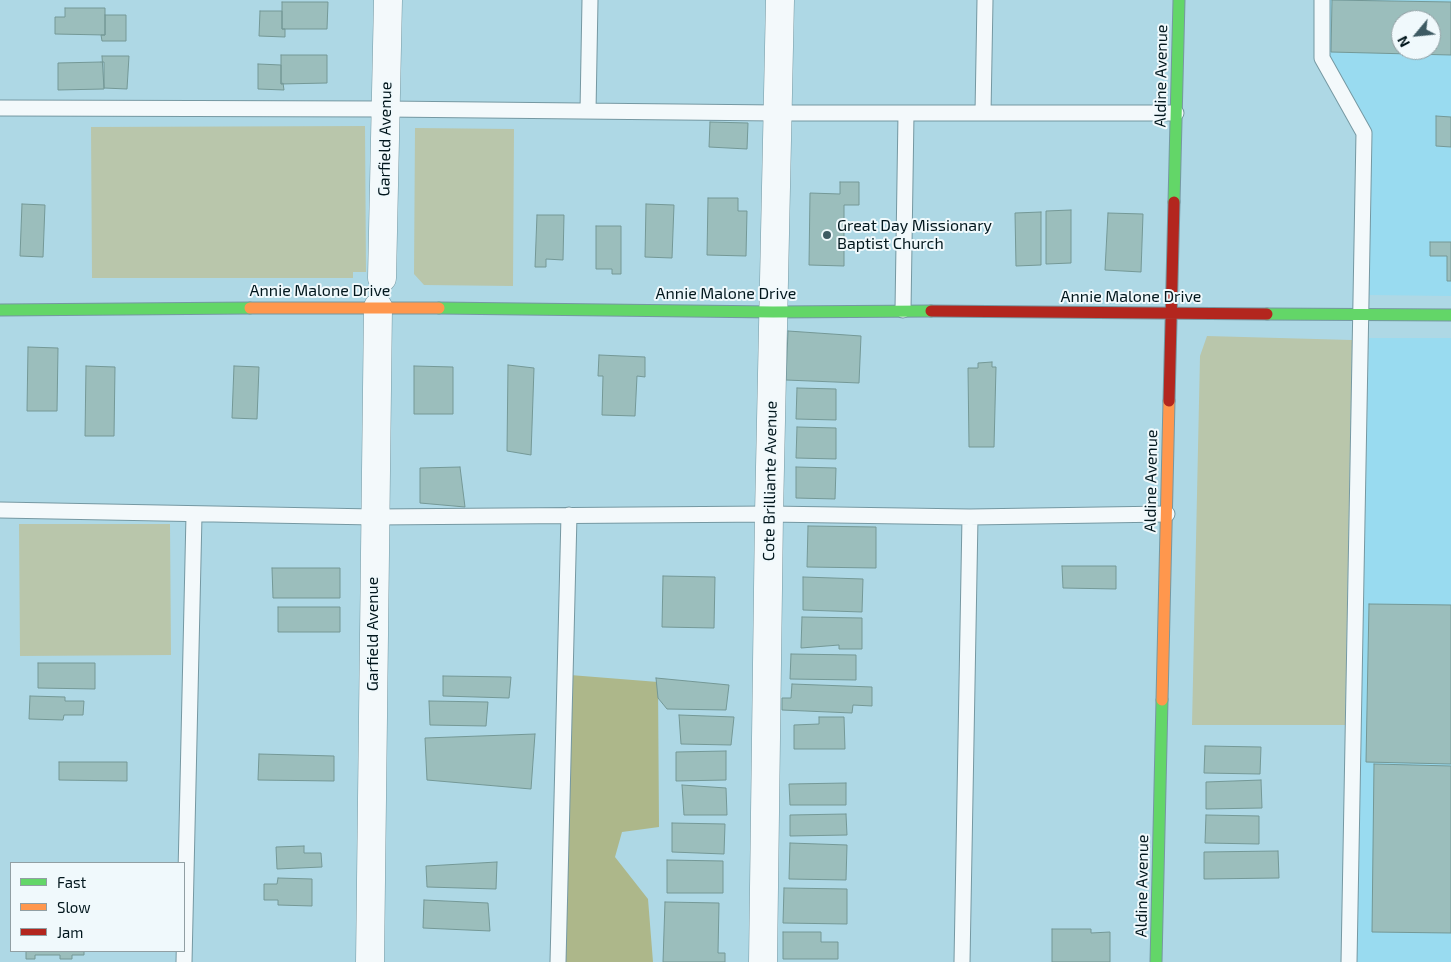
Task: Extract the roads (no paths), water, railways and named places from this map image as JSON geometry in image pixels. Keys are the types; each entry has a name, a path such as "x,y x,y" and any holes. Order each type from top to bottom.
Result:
{"street":[{"name":"Garfield Avenue","path":"382,278 384,109 388,0"},
{"name":"Cote Brilliante Avenue","path":"763,962 769,514 780,0"},
{"name":"Aldine Avenue","path":"1156,962 1179,0"},
{"name":"Garfield Avenue","path":"370,962 378,307"},
{"name":"Annie Malone Drive","path":"0,310 378,307 773,312 902,310 1451,315"}],"lane":[{"path":"588,111 590,0"},
{"path":"983,113 985,0"},
{"path":"1322,0 1322,58 1364,133 1349,962"},
{"path":"0,108 384,109 906,114 1176,113"},
{"path":"902,310 906,114"},
{"path":"0,510 374,517 769,514 970,517 1167,514"},
{"path":"185,917 194,515"},
{"path":"558,962 569,515"},
{"path":"962,962 970,517"}],"place":[{"name":"Great Day Missionary Baptist Church","path":"827,235"}]}
